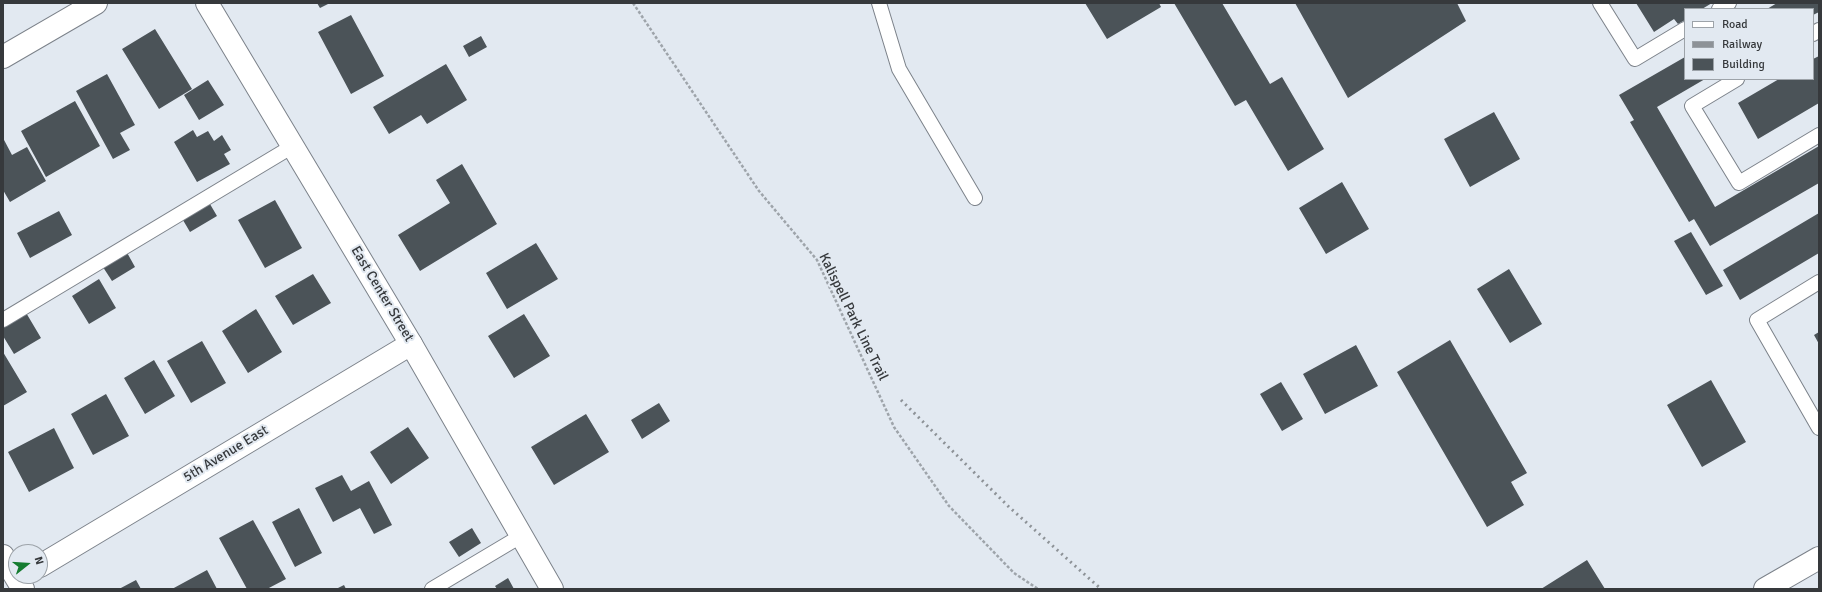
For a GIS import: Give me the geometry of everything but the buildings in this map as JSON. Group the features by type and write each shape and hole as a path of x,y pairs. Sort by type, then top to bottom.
{"street":[{"path":"3,57 96,3"},
{"name":"East Center Street","path":"207,3 411,344 552,589"},
{"name":"5th Avenue East","path":"48,561 411,344"},
{"path":"3,556 8,566"},
{"path":"1774,587 1819,558"}],"lane":[{"path":"878,3 899,69 975,198"},
{"path":"1600,3 1635,59 1684,30"},
{"path":"1735,80 1692,106 1739,183 1819,135"},
{"path":"3,320 293,146"},
{"path":"1819,282 1757,320 1819,428"},
{"path":"432,589 521,536"}],"path":[{"name":"Kalispell Park Line Trail","path":"633,3 758,191 817,260 860,350 894,427 949,506 1014,573 1038,589"}],"railway":[{"path":"901,400 1009,507 1101,589"}]}
